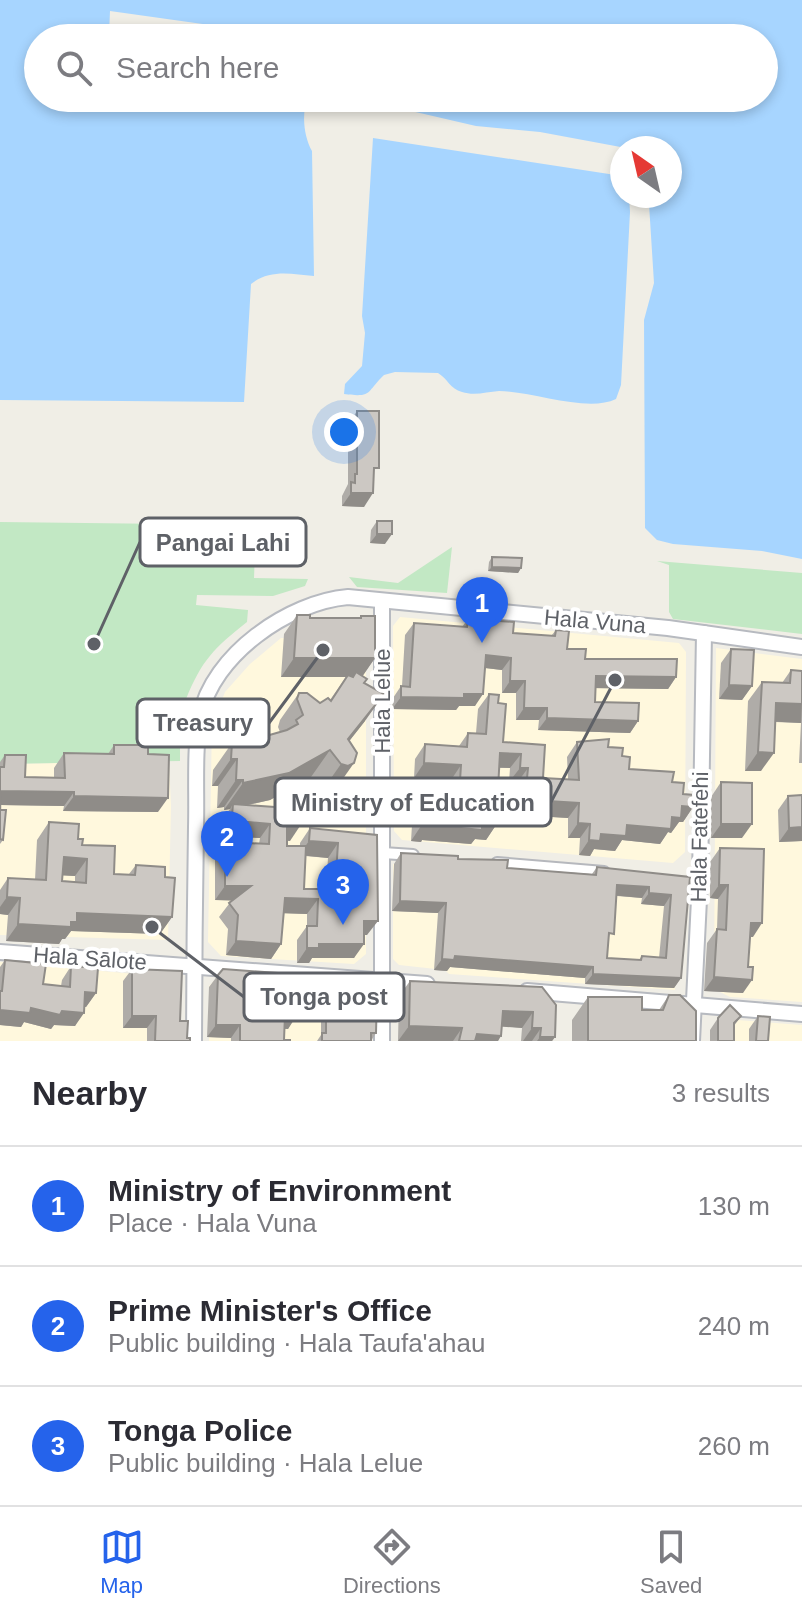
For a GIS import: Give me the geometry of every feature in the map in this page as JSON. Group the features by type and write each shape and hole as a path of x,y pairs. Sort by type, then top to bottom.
{"main road":[{"name":"Hala Vuna","path":"194,1041 200,716 223,669 246,645 293,612 330,599 348,597 704,633 802,647"},
{"name":"Hala Lelue","path":"382,601 382,1041"},
{"name":"Hala Fatefehi","path":"692,1041 692,878 704,633"},
{"name":"Hala Sālote","path":"0,952 446,985"},
{"path":"508,990 802,1014"}],"street":[{"path":"383,853 426,856"},
{"path":"483,861 622,874"},
{"path":"554,993 554,1009"}],"shaded area":[{"path":"400,617 679,643 686,652 685,852 673,863 402,840 394,831 393,626"},
{"path":"281,638 366,638 366,954 354,964 221,956 208,942 212,725 225,692 250,664"},
{"path":"716,648 802,659 802,1002 730,997 714,989"},
{"path":"169,761 168,940 0,935 0,764"},
{"path":"393,864 504,870 682,889 675,990 449,974 445,970 399,965 393,959"},
{"path":"0,962 169,977 176,1041 0,1041"},
{"path":"215,980 363,990 370,1041 209,1041 209,986"},
{"path":"724,1019 802,1025 802,1041 712,1041"}],"green space":[{"path":"0,522 256,525 254,578 308,579 305,586 273,596 197,595 196,605 248,610 247,622 210,656 186,699 180,700 180,761 0,764"},
{"path":"452,547 447,593 357,587 349,577 398,583"},
{"path":"657,561 802,573 802,634 673,619 669,612 669,565"}],"water":[{"path":"0,0 802,0 802,559 762,551 673,544 657,540 645,528 644,320 654,283 649,208 682,208 682,136 610,136 610,145 540,132 476,126 416,112 778,112 778,24 24,24 24,112 305,112 305,132 312,151 314,276 273,274 251,284 244,402 0,400"},
{"path":"373,138 610,174 610,208 630,208 621,385 616,399 590,404 512,392 467,393 455,389 438,373 395,372 384,375 365,394 344,394 345,384 362,366 365,333 362,316"}],"pier":[{"path":"110,11 203,24 109,24"}],"building":[{"path":"357,411 379,411 379,468 374,468 373,493 351,493 351,482 355,483 357,474"},
{"path":"377,521 392,521 392,534 377,534"},
{"path":"492,557 522,558 521,568 492,567"},
{"path":"297,615 310,615 310,618 375,616 375,658 294,658"},
{"path":"468,619 514,622 513,633 555,636 556,630 569,631 567,649 586,649 585,659 677,659 676,677 596,676 595,702 639,703 638,721 547,718 547,708 524,708 525,681 510,681 511,658 486,655 483,694 464,694 464,698 401,697 401,686 410,687 414,623 467,627"},
{"path":"731,649 754,650 752,686 729,685"},
{"path":"791,670 802,671 802,704 776,703 774,753 758,752 762,682 790,683"},
{"path":"356,672 367,679 364,683 384,694 348,739 357,753 354,763 348,766 341,764 330,750 289,773 243,783 243,780 236,780 237,759 231,759 232,743 237,744 238,739 287,730 298,724 296,720 303,715 297,699 299,693 307,693 320,703 328,698 331,701 348,675 353,677"},
{"path":"489,694 499,695 498,703 506,704 503,742 545,745 543,778 579,780 577,742 609,739 608,747 623,748 622,756 630,757 629,769 674,772 672,782 684,783 683,794 694,795 693,807 682,806 681,818 672,817 671,829 627,825 626,836 601,834 600,841 589,840 590,824 578,823 579,803 531,800 531,788 526,788 528,768 520,768 521,754 500,753 496,825 482,824 482,830 421,826 424,794 459,796 461,765 424,763 425,744 467,747 468,733 486,734"},
{"path":"114,745 148,745 148,754 169,755 168,798 1,791 0,810 0,767 4,767 5,755 26,755 25,777 65,778 64,753 114,754"},
{"path":"721,782 752,783 752,824 721,824"},
{"path":"802,795 802,827 789,828 788,796"},
{"path":"233,804 302,809 300,826 287,825 287,846 306,846 304,889 335,889 338,843 309,841 310,828 377,835 378,921 364,921 364,944 319,944 319,948 307,948 307,926 317,926 318,899 285,898 281,944 236,941 238,915 229,903 251,886 225,886 225,839 230,839","holes":["248,822 270,824 269,844 248,843"]},
{"path":"0,810 6,810 3,840 0,839"},
{"path":"49,822 79,824 78,839 83,839 82,845 115,846 114,874 135,875 136,865 165,867 165,877 175,878 172,917 77,913 77,922 71,922 71,927 18,924 20,898 7,897 8,878 46,880","holes":["64,857 87,859 86,883 62,881"]},
{"path":"720,848 764,849 762,923 751,923 748,967 753,967 752,980 714,977 717,929 726,930 728,885 719,885"},
{"path":"401,853 508,860 507,868 596,875 597,867 690,877 681,978 593,974 593,967 455,956 454,960 442,959 446,903 400,901","holes":["617,885 649,887 649,893 671,895 666,958 607,958 609,933 614,934"]},
{"path":"5,960 46,964 43,984 70,987 71,966 98,968 96,993 85,992 84,1013 62,1011 60,1015 31,1008 30,1013 0,1010"},
{"path":"132,969 182,971 180,1021 188,1021 187,1038 190,1041 155,1041 156,1016 132,1016"},
{"path":"223,969 305,975 303,1006 298,1005 297,1016 285,1015 284,1040 290,1041 240,1041 240,1025 216,1025 218,975"},
{"path":"410,981 542,987 556,1005 555,1037 540,1037 541,1028 532,1028 533,1012 503,1011 501,1036 477,1034 475,1041 459,1041 462,1028 409,1026"},
{"path":"332,983 368,984 377,994 376,1033 371,1033 371,1041 322,1041 322,1033 326,1033 326,1014 331,1014"},
{"path":"669,995 680,995 696,1011 696,1041 588,1041 588,997 642,997 642,1010 663,1010"},
{"path":"730,1005 741,1016 734,1023 734,1041 718,1041 718,1018"},
{"path":"758,1016 770,1017 768,1041 756,1041"}],"place":[{"name":"Ministry of Environment","path":"482,643"},
{"name":"Pangai Lahi","path":"94,644"},
{"name":"Treasury","path":"323,650"},
{"name":"Ministry of Education","path":"615,680"},
{"name":"Prime Minister's Office","path":"227,877"},
{"name":"Tonga Police","path":"343,925"},
{"name":"Tonga post","path":"152,927"}]}
